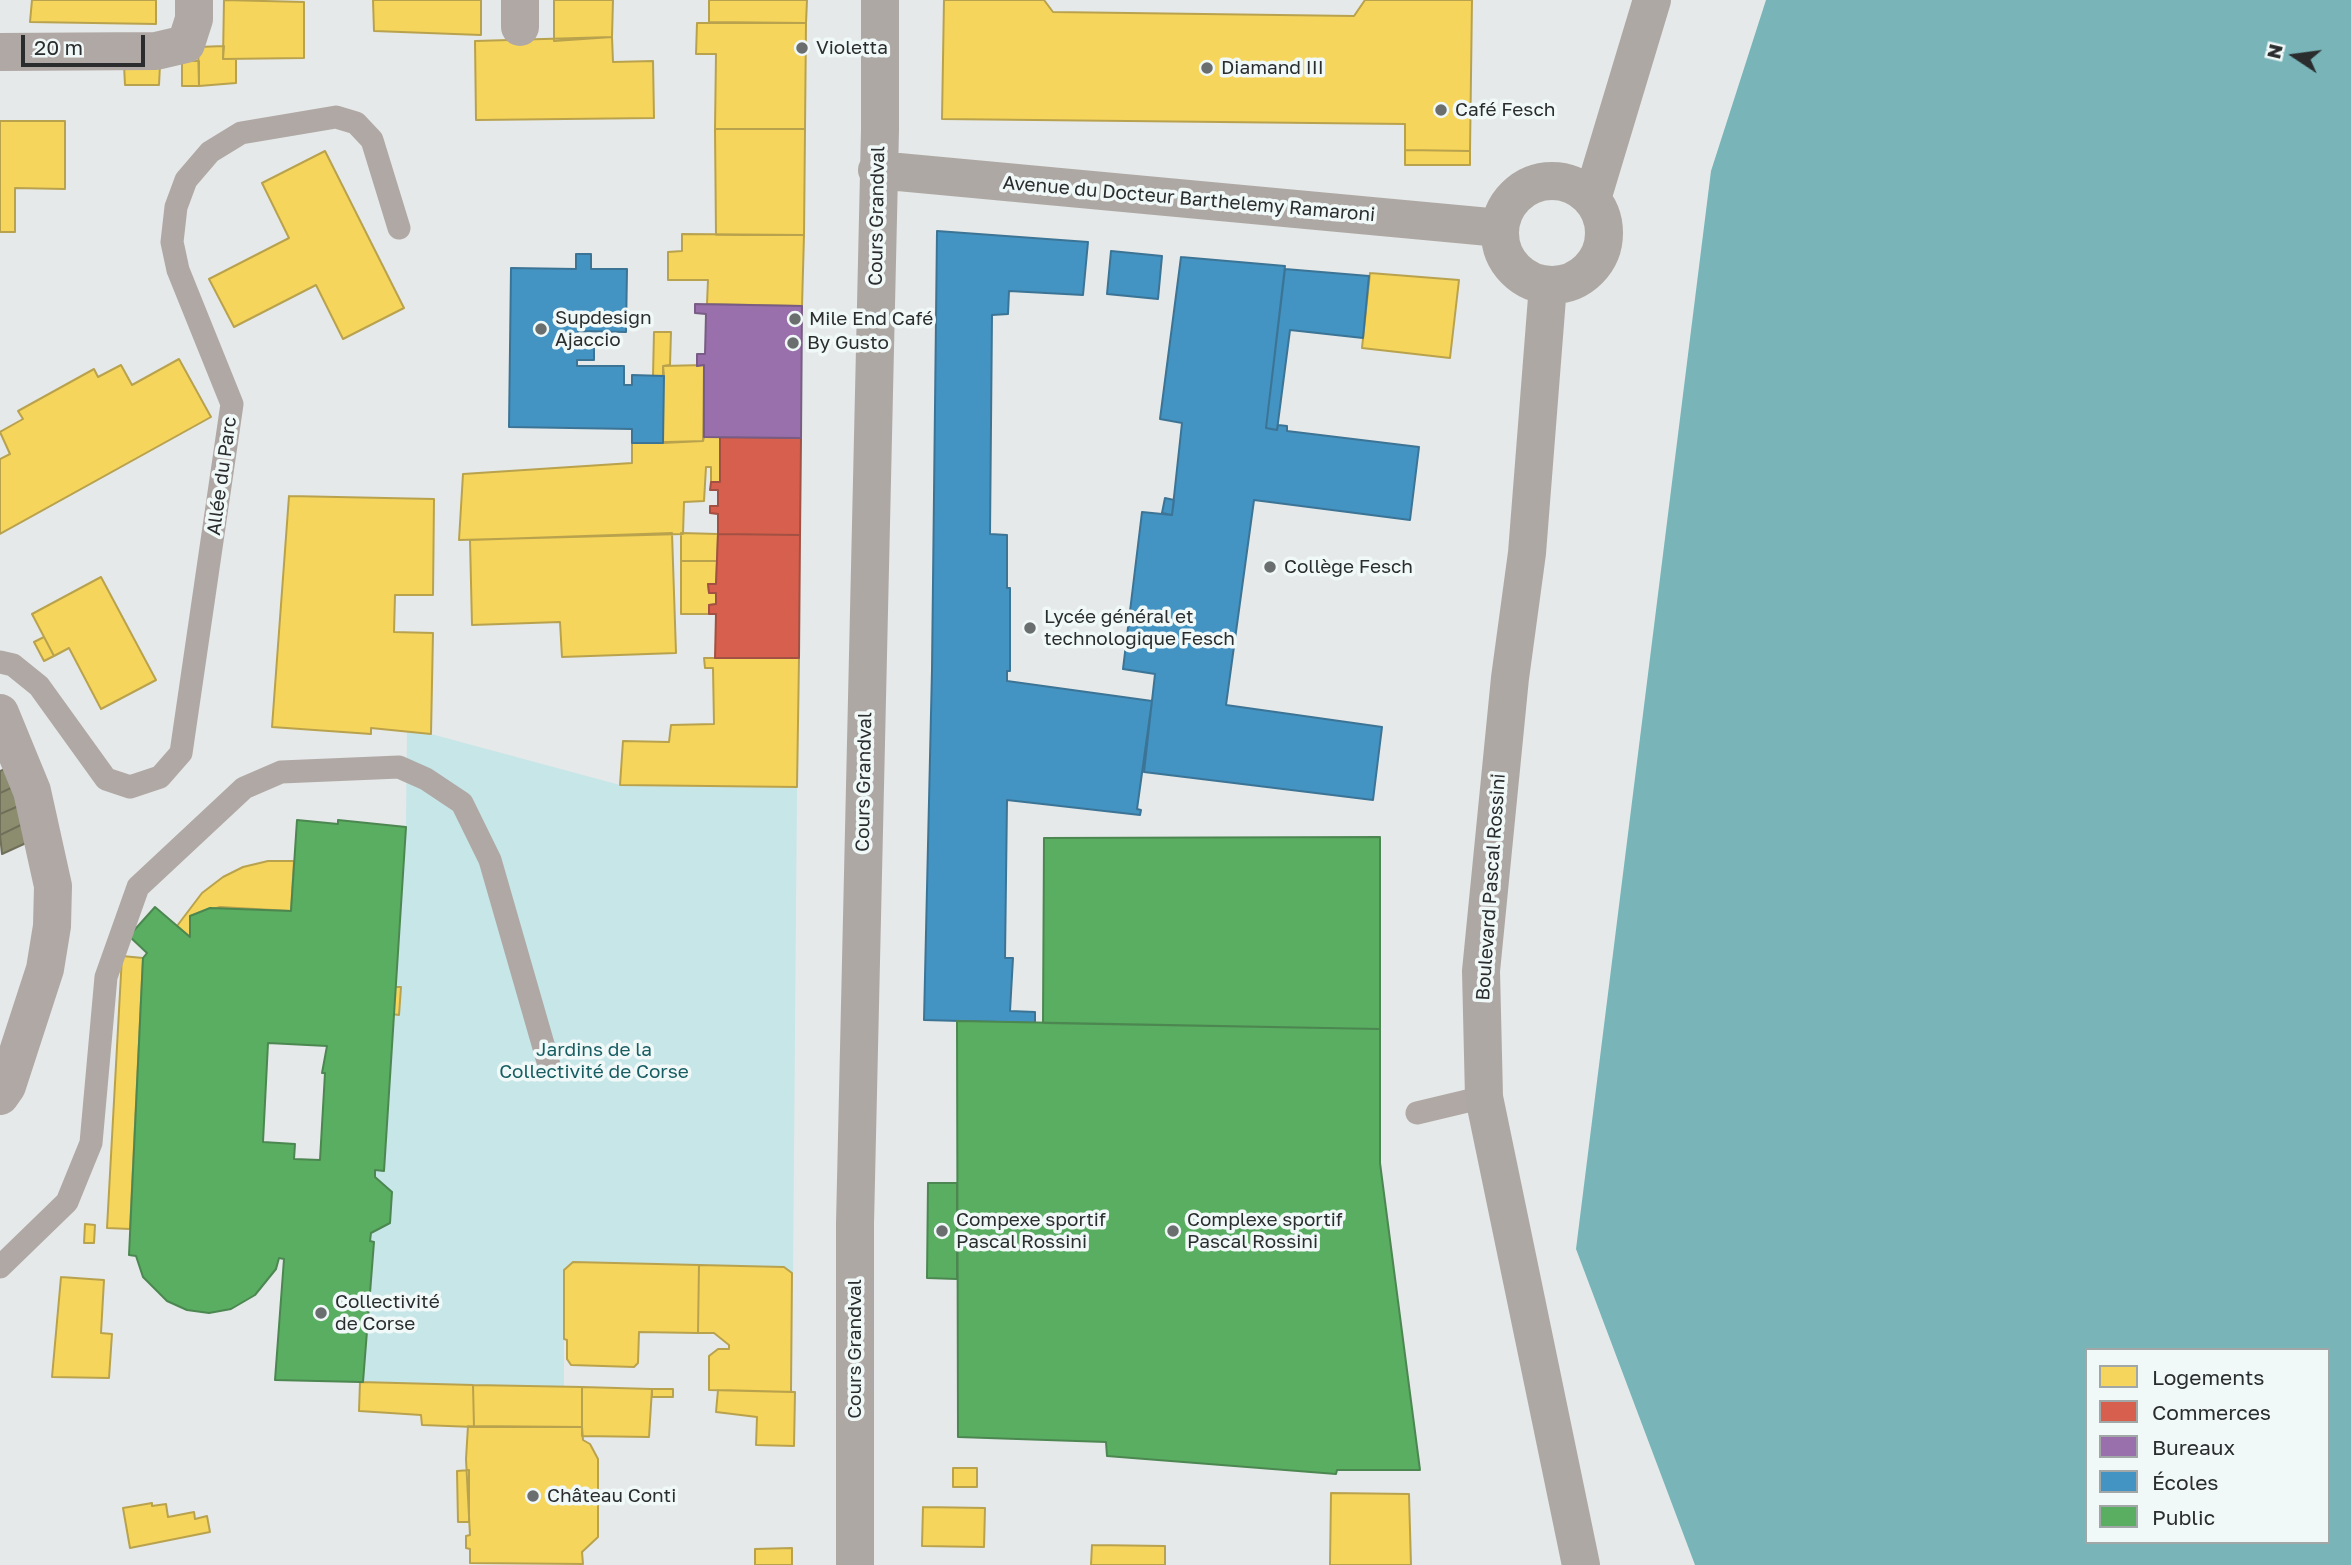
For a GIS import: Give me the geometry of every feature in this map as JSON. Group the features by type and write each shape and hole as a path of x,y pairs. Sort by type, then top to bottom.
{"main road":[{"name":"Cours Grandval","path":"855,1565 856,1209 880,0"},
{"path":"1592,199 1652,0"},
{"name":"Avenue du Docteur Barthelemy Ramaroni","path":"877,170 1500,228"},
{"path":"1563,181 1580,188 1592,199 1602,215 1605,232 1602,249 1594,265 1582,277 1565,284 1548,285 1518,273 1507,260 1500,228 1505,211 1515,197 1537,184 1563,181"},
{"name":"Boulevard Pascal Rossini","path":"1548,285 1527,553 1510,678 1480,971 1484,1097 1581,1565"}],"street":[{"path":"0,52 156,51 186,44 194,19 194,0"},
{"path":"0,713 32,791 52,886 52,926 45,969 6,1086 0,1096"}],"lane":[{"name":"Allée du Parc","path":"0,662 13,665 39,686 106,779 130,787 160,777 181,753 232,404 178,270 172,242 176,207 186,180 210,152 241,132 336,117 356,123 372,140 399,228"},
{"path":"0,1267 66,1202 91,1143 107,977 114,949 138,887 244,788 281,772 399,767 426,779 462,803 490,860 549,1065"},
{"path":"1417,1113 1484,1097"}],"green space":[{"name":"Jardins de la Collectivité de Corse","path":"407,732 431,734 620,785 797,787 793,1275 784,1267 573,1262 564,1270 564,1387 363,1382 374,1242 370,1241 371,1233 390,1223 392,1192 375,1177 375,1170 384,1170 393,1041 390,1039 392,1014 399,1014 400,987 394,987 406,827"}],"water":[{"path":"1766,0 2351,0 2351,1565 1695,1565 1576,1249 1711,171"}],"building: Logements":[{"path":"32,0 156,0 156,24 30,22"},
{"path":"224,0 304,2 304,58 223,59"},
{"path":"373,0 481,0 481,35 374,31"},
{"path":"554,0 613,0 612,37 554,41"},
{"path":"709,0 807,0 806,23 709,22"},
{"name":"Diamand III","path":"944,0 1044,0 1053,12 1354,16 1365,0 1472,0 1470,151 1405,150 1405,124 942,119"},
{"path":"697,23 806,23 805,129 715,129 716,54 696,54"},
{"path":"612,37 613,62 653,61 654,118 476,120 475,41"},
{"path":"224,46 223,59 236,59 236,83 199,86 198,47"},
{"path":"182,61 199,61 199,86 182,86"},
{"path":"124,65 160,65 159,85 125,85"},
{"path":"0,121 65,121 65,189 15,188 15,232 0,232"},
{"path":"715,129 805,129 804,235 716,235"},
{"path":"1405,150 1470,151 1470,165 1405,165"},
{"path":"325,151 404,308 343,339 316,285 234,327 209,279 289,238 262,183"},
{"path":"682,234 804,235 802,306 707,304 708,280 668,280 668,252 682,251"},
{"path":"1370,273 1459,280 1450,358 1362,348"},
{"path":"654,332 671,332 670,365 663,366 664,376 653,376"},
{"path":"179,359 211,417 0,534 0,459 10,454 0,432 23,419 18,411 94,369 98,377 121,365 132,385"},
{"path":"704,365 703,441 663,443 663,366"},
{"path":"704,437 720,437 720,482 711,482 711,467 706,467 704,501 684,502 683,534 459,540 463,474 632,463 632,443 703,441"},
{"path":"289,496 434,499 433,595 395,595 394,632 433,633 431,734 371,728 371,734 272,727"},
{"path":"672,533 676,653 562,657 560,622 472,625 470,540"},
{"path":"681,533 718,534 717,561 681,561"},
{"path":"681,561 717,561 716,584 708,584 709,593 716,593 716,604 709,605 709,614 681,614"},
{"path":"101,577 156,680 101,709 69,648 54,656 32,614"},
{"path":"44,637 54,656 44,661 34,642"},
{"path":"704,658 799,658 797,787 620,785 623,741 669,742 671,725 714,724 713,668 705,668"},
{"path":"268,861 294,861 291,911 220,907 190,916 190,937 177,926 202,893 223,877 243,867"},
{"path":"122,956 143,958 130,1229 107,1228"},
{"path":"394,987 401,987 399,1015 392,1014"},
{"path":"85,1224 95,1225 94,1243 84,1243"},
{"path":"573,1262 699,1265 698,1333 639,1332 638,1363 634,1367 571,1365 567,1359 567,1340 564,1339 564,1270"},
{"path":"699,1265 784,1267 792,1273 791,1392 709,1390 709,1356 718,1349 729,1349 729,1345 714,1333 698,1333"},
{"path":"61,1277 104,1280 101,1333 112,1334 109,1378 52,1377"},
{"path":"360,1382 473,1385 474,1427 422,1425 421,1415 359,1411"},
{"path":"473,1385 582,1387 582,1427 474,1427"},
{"path":"582,1387 652,1389 649,1437 582,1436"},
{"path":"652,1389 673,1389 673,1397 652,1397"},
{"path":"718,1390 795,1392 794,1446 756,1445 757,1417 716,1412"},
{"name":"Château Conti","path":"468,1426 582,1427 583,1440 590,1444 598,1459 598,1537 582,1552 583,1564 470,1563 470,1549 466,1548 466,1536 470,1535 466,1459"},
{"path":"953,1468 977,1468 977,1487 953,1487"},
{"path":"469,1470 469,1522 458,1522 457,1471"},
{"path":"1331,1493 1409,1494 1411,1565 1330,1565"},
{"path":"152,1503 152,1506 166,1504 168,1517 194,1512 195,1519 207,1516 210,1532 130,1548 123,1508"},
{"path":"923,1507 985,1508 984,1547 922,1546"},
{"path":"1092,1545 1165,1546 1165,1565 1091,1565"},
{"path":"792,1548 792,1565 755,1565 755,1549"}],"building: Commerces":[{"path":"720,437 801,438 800,535 718,534 718,514 710,513 710,506 718,506 718,490 710,490 711,482 720,482"},
{"path":"718,534 800,535 799,658 715,658 716,614 709,614 709,605 716,604 716,593 709,593 708,584 716,584"}],"building: Bureaux":[{"path":"695,304 802,306 801,438 704,437 704,365 697,366 697,354 705,354 706,314 695,313"}],"building: Écoles":[{"path":"937,231 1088,242 1083,295 1009,291 1008,314 992,315 990,534 1007,535 1010,671 1007,671 1007,681 1152,701 1137,809 1141,810 1140,815 1007,800 1005,958 1013,958 1010,1011 1035,1012 1035,1023 924,1020 932,670"},
{"path":"1111,251 1162,256 1158,299 1107,294"},
{"path":"576,254 591,254 591,269 627,269 626,332 578,331 577,337 594,337 594,360 577,360 577,366 624,366 624,385 632,385 632,375 664,376 663,443 632,443 632,429 509,427 511,268 576,269"},
{"name":"Collège Fesch","path":"1181,257 1285,266 1266,428 1277,430 1278,425 1287,426 1287,431 1419,447 1410,520 1254,500 1226,705 1382,727 1373,800 1144,772 1155,674 1123,669 1142,512 1172,515 1182,423 1160,419"},
{"path":"1285,269 1369,276 1363,338 1290,330 1277,430 1266,428"},
{"path":"1165,498 1174,500 1172,515 1162,513"}],"building: Public":[{"path":"297,820 338,824 338,820 406,827 384,1171 375,1170 375,1177 392,1192 390,1223 371,1233 370,1241 374,1242 363,1382 275,1380 284,1259 279,1258 276,1269 255,1295 231,1309 209,1313 187,1310 167,1301 143,1277 136,1256 129,1255 143,958 147,953 129,936 155,907 190,937 190,916 210,908 291,911","holes":["268,1043 327,1046 322,1073 325,1073 320,1160 294,1159 295,1144 263,1142"]},
{"path":"1380,837 1380,1029 1043,1023 1044,838"},
{"name":"Complexe sportif Pascal Rossini","path":"957,1021 1380,1029 1380,1163 1420,1470 1337,1470 1336,1474 1107,1456 1106,1442 958,1437"},
{"name":"Compexe sportif Pascal Rossini","path":"928,1183 957,1183 957,1279 927,1278"}],"building: Industrie":[{"path":"5,769 13,787 0,793 0,771"},
{"path":"13,787 21,805 0,814 0,793"},
{"path":"21,805 29,821 0,835 0,814"},
{"path":"29,821 37,838 2,854 0,835"}],"place":[{"name":"Violetta","path":"802,48"},
{"name":"Diamand III","path":"1207,68"},
{"name":"Café Fesch","path":"1441,110"},
{"name":"Mile End Café","path":"795,319"},
{"name":"Supdesign Ajaccio","path":"541,329"},
{"name":"By Gusto","path":"793,343"},
{"name":"Collège Fesch","path":"1270,567"},
{"name":"Lycée général et technologique Fesch","path":"1030,628"},
{"name":"Compexe sportif Pascal Rossini","path":"942,1231"},
{"name":"Complexe sportif Pascal Rossini","path":"1173,1231"},
{"name":"Collectivité de Corse","path":"321,1313"},
{"name":"Château Conti","path":"533,1496"}]}
